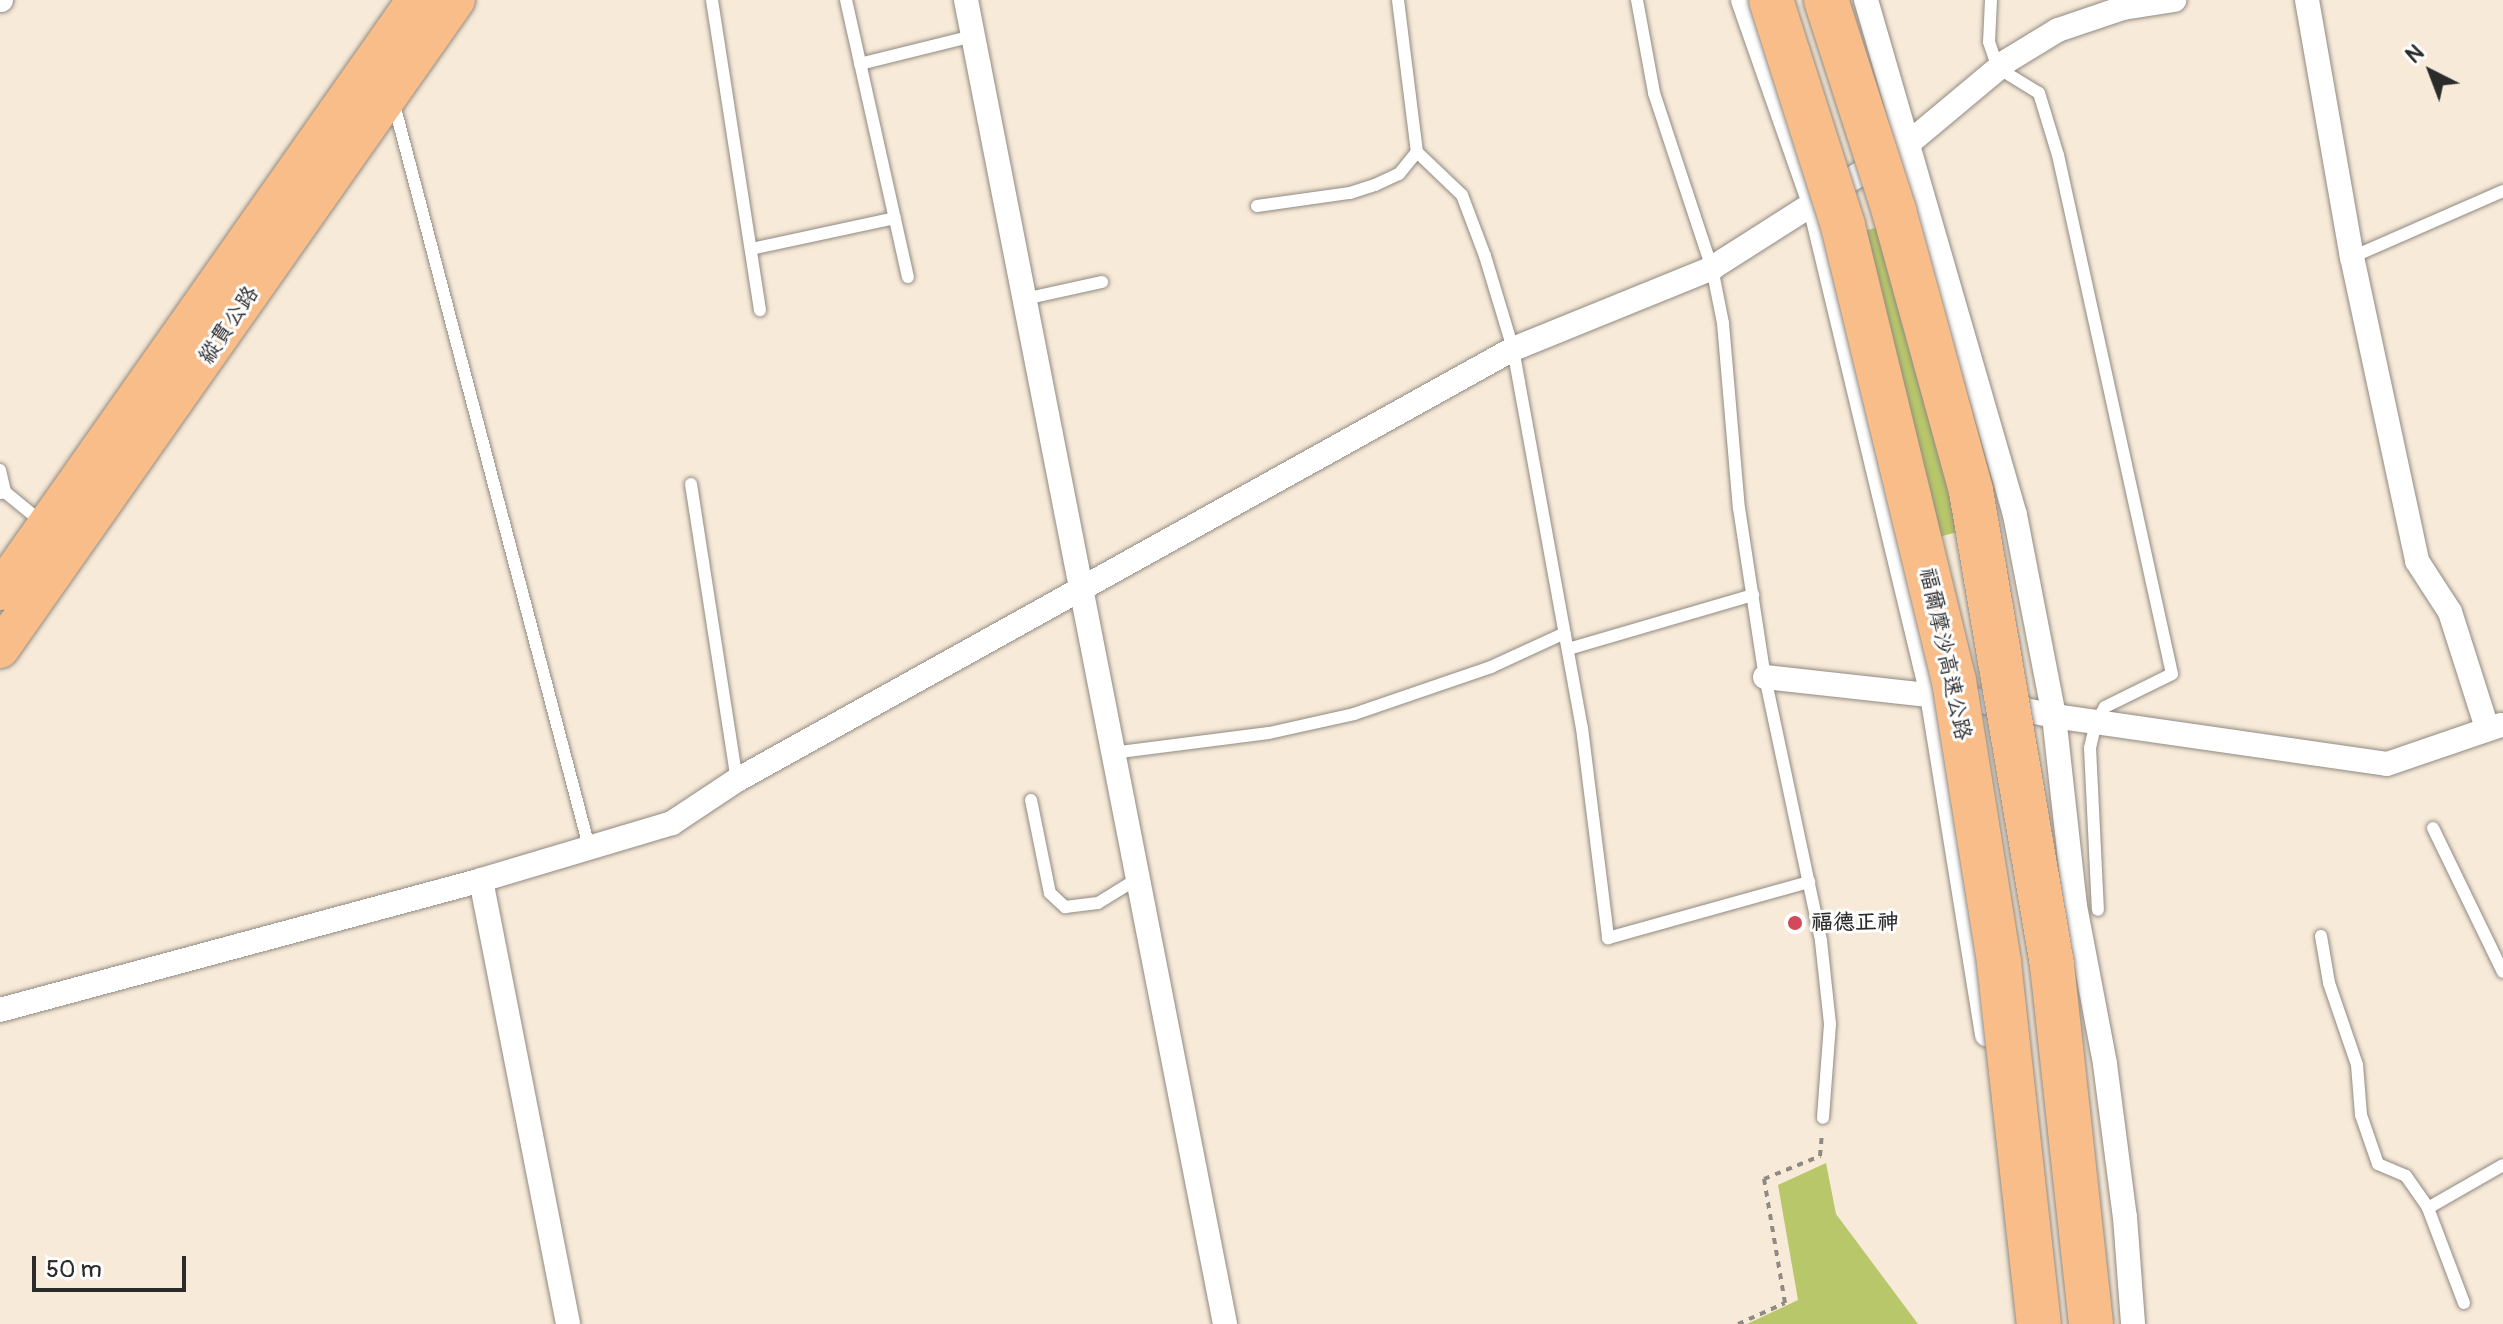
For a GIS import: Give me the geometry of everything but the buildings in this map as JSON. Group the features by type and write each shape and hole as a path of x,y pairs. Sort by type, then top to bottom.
{"highway":[{"name":"福爾摩沙高速公路","path":"1771,0 1843,226 1954,681 1999,963 2039,1324"},
{"path":"1826,0 1894,211 1971,491 2052,965 2091,1324"}],"main road":[{"name":"縱貫公路","path":"0,649 60,535 416,0"},
{"name":"縱貫公路","path":"0,591 60,535 156,431 390,89 456,0"}],"street":[{"path":"966,0 1225,1324"},
{"path":"1743,0 1814,203 1932,695 2009,1154 2025,1324"},
{"path":"1866,0 1910,142 2015,515 2054,716 2075,906 2105,1064 2125,1217 2133,1324"},
{"path":"0,1010 481,880 672,823 737,780 1513,349 1712,268 1910,142 1998,68 2058,30 2123,8 2174,0"},
{"path":"1765,677 1932,695 2054,716 2387,764 2495,726 2450,612 2417,561 2352,257 2307,0"},
{"path":"481,880 568,1324"}],"lane":[{"path":"712,0 760,310"},
{"path":"846,0 908,277"},
{"path":"1398,0 1417,152 1462,195 1485,256 1513,349 1568,649 1608,938 1809,882"},
{"path":"1637,0 1654,93 1712,268 1723,323 1739,508 1765,677 1821,941 1830,1024 1823,1118"},
{"path":"1991,0 1989,42 1998,68 2039,93 2058,155 2172,674 2105,707 2096,722 2090,748 2098,910"},
{"path":"860,64 973,36"},
{"path":"390,89 589,847"},
{"path":"1257,206 1362,189 1399,174 1417,152"},
{"path":"2352,257 2503,191"},
{"path":"751,249 895,218"},
{"path":"1024,299 1102,282"},
{"path":"0,470 2,493 60,535"},
{"path":"691,484 737,780"},
{"path":"1568,649 1753,595"},
{"path":"1112,753 1269,733 1354,714 1491,667 1565,633"},
{"path":"1031,800 1050,893 1065,907 1098,903 1137,879"},
{"path":"2433,828 2503,972"},
{"path":"2321,936 2329,983 2357,1065 2361,1115 2378,1164 2406,1176 2428,1208 2464,1303"},
{"path":"2428,1208 2503,1165"}],"path":[{"path":"1738,1324 1785,1303 1764,1179 1820,1156 1823,1118"}],"green space":[{"path":"1916,217 1998,521 1914,544 1833,239"},
{"path":"1826,1163 1836,1214 1918,1324 1747,1324 1798,1300 1778,1185"}],"place":[{"name":"福德正神","path":"1795,923"}]}
